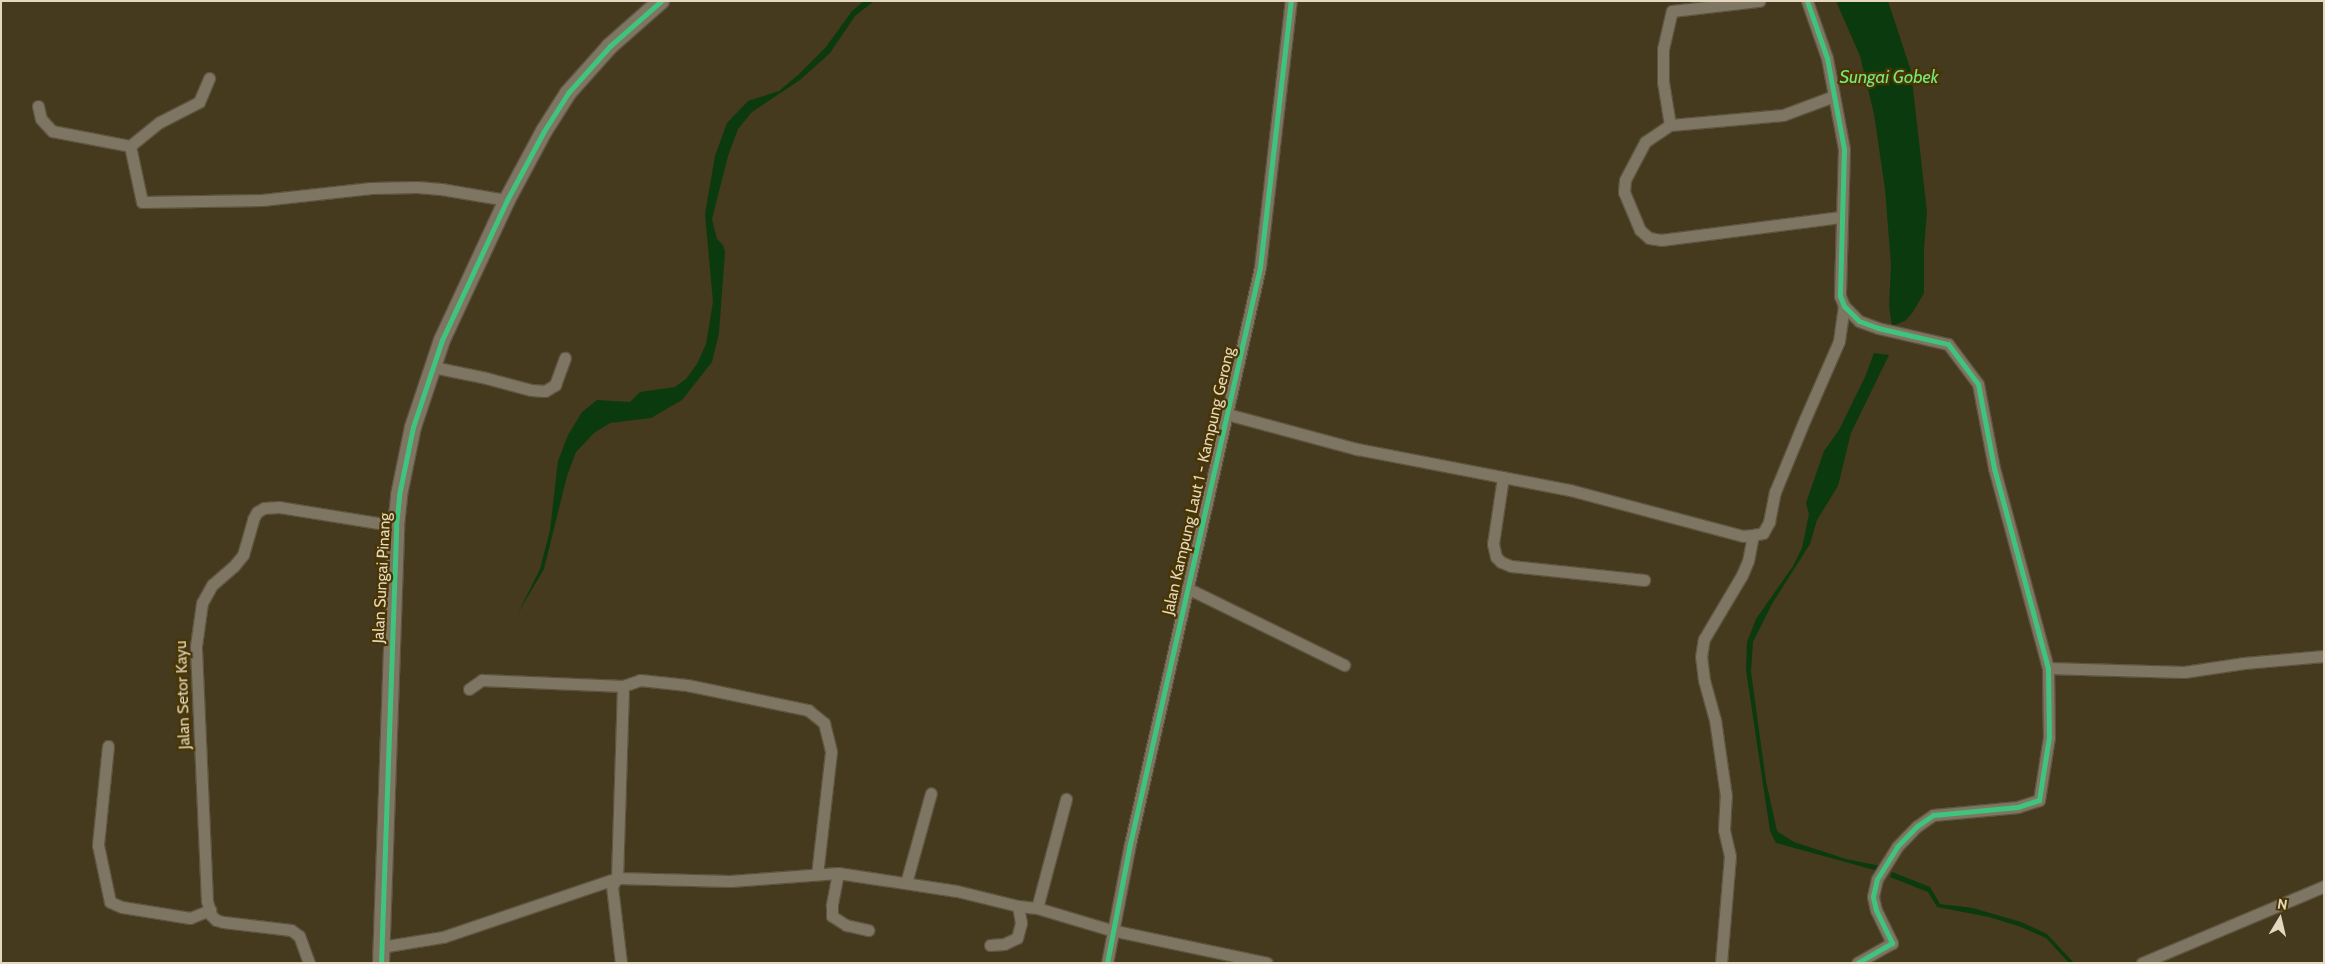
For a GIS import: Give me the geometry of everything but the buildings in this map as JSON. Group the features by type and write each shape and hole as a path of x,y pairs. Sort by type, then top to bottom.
{"street":[{"name":"Jalan Sungai Pinang","path":"381,955 396,526 399,495 413,427 442,340 508,200 544,131 568,93 610,46 661,1"},
{"name":"Jalan Kampung Laut 1 - Kampung Gerong","path":"1107,963 1112,930 1188,588 1206,497 1260,267 1291,1"},
{"path":"1670,125 1663,74 1664,49 1672,11 1759,1"},
{"path":"1807,1 1827,58 1844,149 1840,296 1844,306 1859,321 1878,328 1948,344 1978,384 1994,468 2048,668 2049,737 2039,800 2018,807 1933,815 1917,826 1892,855 1877,879 1873,897 1876,910 1892,943 1857,963"},
{"path":"38,106 41,119 52,131 130,146 160,122 199,102 209,78"},
{"path":"1834,96 1783,115 1670,125 1646,142 1625,180 1624,192 1640,230 1649,238 1661,240 1841,217"},
{"path":"130,146 142,202 262,200 370,188 417,187 441,188 508,200"},
{"path":"1227,414 1350,448 1570,490 1742,536 1753,535 1763,533 1769,522 1775,492 1804,419 1840,341 1844,306"},
{"path":"433,368 486,378 531,390 545,391 555,385 565,358"},
{"path":"1503,477 1493,544 1496,558 1501,562 1511,566 1644,580"},
{"name":"Jalan Setor Kayu","path":"210,910 207,901 196,646 202,603 207,591 234,566 242,555 252,519 256,512 264,508 279,507 396,526"},
{"path":"1721,963 1730,856 1724,830 1726,796 1717,728 1704,680 1701,657 1704,639 1742,575 1748,561 1753,535"},
{"path":"1188,588 1344,664"},
{"path":"2048,668 2184,672 2244,663 2324,656"},
{"path":"470,689 482,680 623,686 640,680 687,686 808,710 824,724 831,752 817,874"},
{"path":"621,963 612,886 617,878 623,686"},
{"path":"108,746 98,845 110,902 122,907 190,918 210,910 216,920 223,922 291,930 299,936 308,963"},
{"path":"906,883 931,793"},
{"path":"1037,908 1066,799"},
{"path":"381,955 443,937 617,878 730,881 838,873 957,891 1018,906 1037,908 1112,930 1247,961 1267,963"},
{"path":"838,873 832,905 832,916 846,925 868,930"},
{"path":"2142,963 2324,886"},
{"path":"990,945 1004,944 1017,938 1021,923 1018,906"}],"water":[{"path":"864,1 874,1 855,16 830,53 800,80 752,112 738,129 728,156 712,219 717,239 723,245 725,252 719,333 712,362 682,400 651,418 610,423 594,433 576,452 567,476 544,569 518,613 540,569 550,530 558,461 568,435 582,412 597,400 630,402 640,392 675,387 686,379 697,364 706,344 713,302 705,214 715,156 727,123 748,101 779,91 798,75 826,47 852,11"},
{"name":"Sungai Gobek","path":"1836,1 1888,1 1911,71 1927,212 1924,249 1924,293 1913,312 1905,321 1892,326 1889,306 1891,265 1885,189 1874,114 1860,56"},
{"path":"1874,353 1889,355 1851,433 1838,486 1817,520 1810,544 1772,604 1753,642 1751,672 1766,781 1777,831 1794,842 1846,859 1881,866 1878,871 1776,843 1770,831 1746,670 1747,642 1756,619 1793,566 1802,548 1809,514 1806,503 1824,451 1839,430 1865,377"},
{"path":"1892,872 1930,887 1940,904 1973,908 2021,922 2047,934 2074,963 2069,963 2046,938 2021,927 1989,917 1937,907 1928,892 1890,877"}],"cycle path":[{"path":"381,963 396,526 399,495 413,427 442,340 507,200 544,131 568,93 610,46 661,1"},
{"path":"1107,963 1130,844 1260,267 1291,1"},
{"path":"1807,1 1827,58 1844,149 1840,296 1844,306 1859,321 1878,328 1948,344 1978,384 1994,468 2048,668 2049,737 2039,800 2018,807 1933,815 1917,826 1897,847 1877,879 1873,897 1876,910 1892,943 1857,963"}]}
